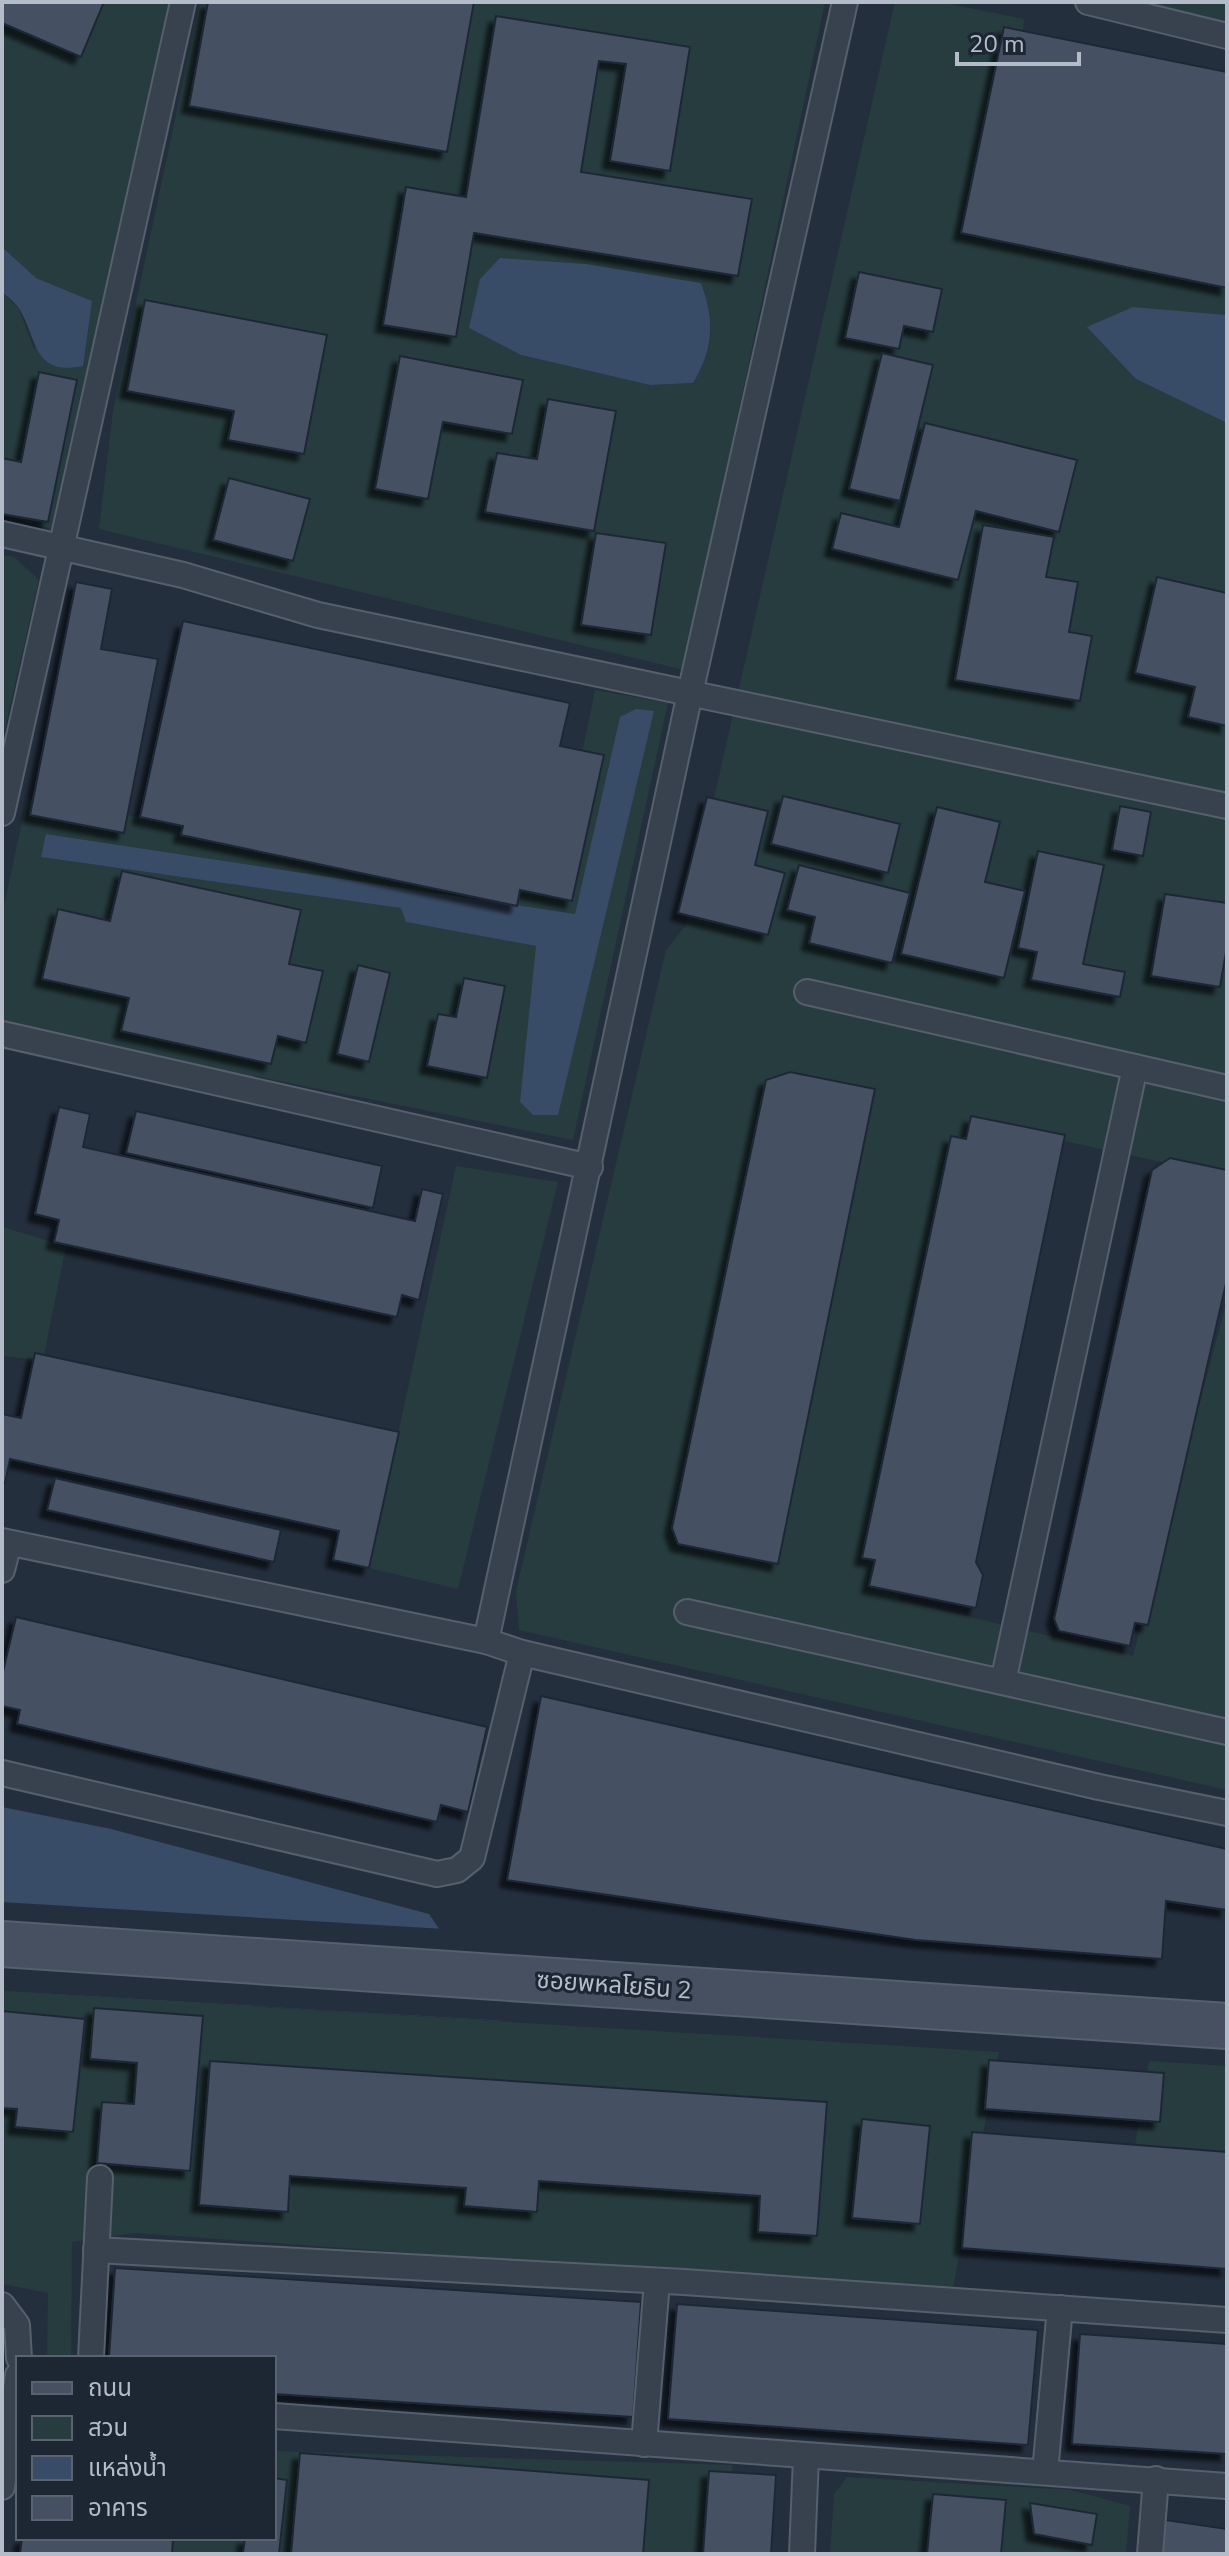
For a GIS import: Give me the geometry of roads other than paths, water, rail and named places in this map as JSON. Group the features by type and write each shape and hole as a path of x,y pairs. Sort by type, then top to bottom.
{"street":[{"name":"ซอยพหลโยธิน 2","path":"2,1944 1227,2026"}],"lane":[{"path":"2,813 183,2"},
{"path":"486,1641 690,693 845,2"},
{"path":"1088,2 1227,36"},
{"path":"2,534 183,575 318,615 1227,806"},
{"path":"807,992 1227,1088"},
{"path":"2,1034 590,1167"},
{"path":"1003,1682 1135,1067"},
{"path":"2,1570 6,1542 486,1641 522,1653 1084,1784 1227,1813"},
{"path":"687,1612 1227,1732"},
{"path":"2,1773 437,1874 457,1870 472,1858 522,1653"},
{"path":"91,2356 100,2178"},
{"path":"96,2250 657,2281 1227,2320"},
{"path":"644,2444 657,2281"},
{"path":"2,2305 17,2325 19,2356"},
{"path":"1045,2472 1060,2308"},
{"path":"2,2487 16,2396"},
{"path":"276,2416 1227,2486"},
{"path":"802,2554 806,2457"},
{"path":"1150,2554 1156,2479"}],"water":[{"path":"2,247 36,278 92,301 83,366 55,366 40,353 20,310 2,292"},
{"path":"500,258 586,264 701,283 709,310 710,334 705,358 693,383 650,385 521,355 469,328 480,279"},
{"path":"1133,307 1227,315 1227,423 1136,379 1087,327"},
{"path":"636,709 654,711 558,1115 533,1115 520,1102 536,946 406,922 401,908 41,857 46,834 575,914 620,717"},
{"path":"2,1807 111,1829 429,1914 502,2021 2,1991"}]}
